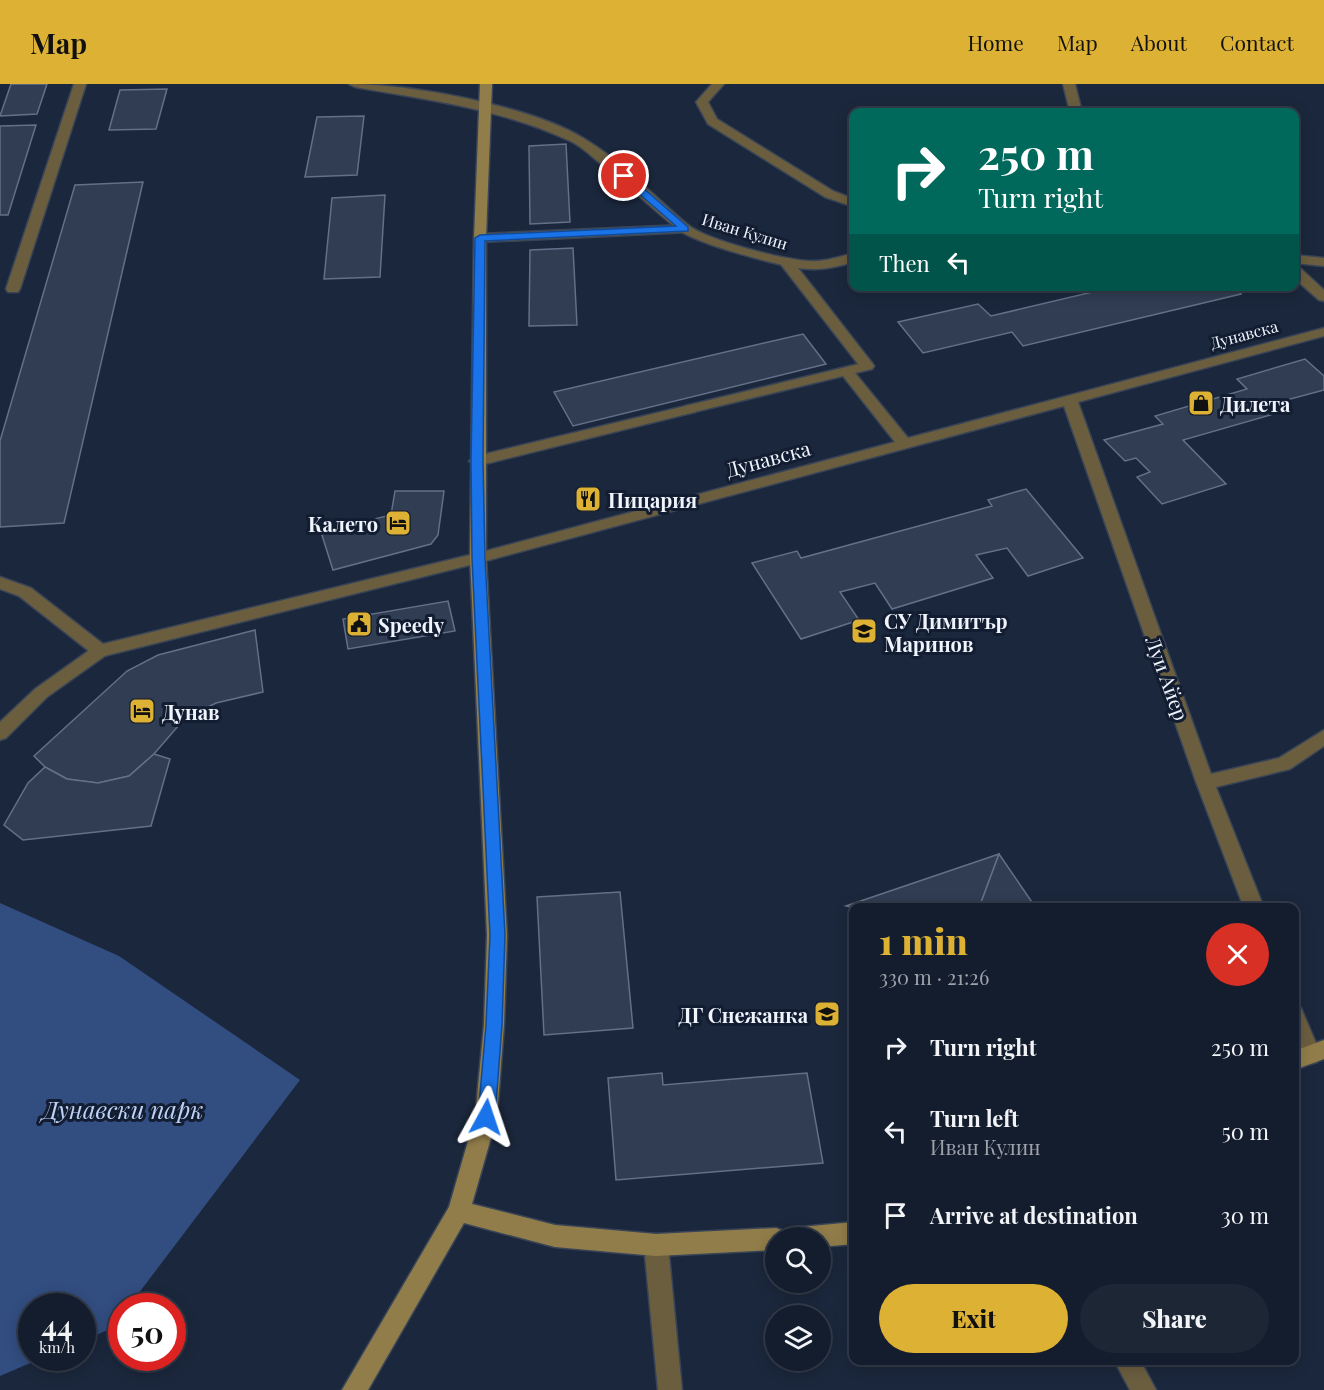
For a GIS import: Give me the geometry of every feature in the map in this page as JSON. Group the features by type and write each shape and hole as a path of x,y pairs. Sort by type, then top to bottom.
{"main road":[{"path":"354,1390 459,1211 486,1117 494,1025 497,935 478,558 480,238 486,84"},
{"path":"459,1211 555,1236 656,1245 765,1240"},
{"path":"831,1235 849,1233"}],"street":[{"path":"13,289 80,84"},
{"name":"Иван Кулин","path":"355,84 484,106 537,122 578,140 639,187 685,229 700,237 786,262 809,265 833,264 849,259"},
{"path":"718,84 702,102 712,121 819,188 849,201"},
{"path":"1069,84 1075,108"},
{"path":"480,238 685,229"},
{"path":"1299,260 1324,262"},
{"path":"477,461 867,366 786,262"},
{"path":"1299,274 1324,297"},
{"name":"Дунавска","path":"100,651 478,558 1324,332"},
{"path":"846,371 904,443"},
{"name":"Луи Айер","path":"1069,399 1205,782 1252,903"},
{"path":"0,583 25,592 100,651 41,693 0,733"},
{"path":"1205,782 1284,764 1324,737"},
{"path":"1299,1027 1310,1055"},
{"path":"656,1245 670,1390"},
{"path":"1129,1365 1144,1390"}],"green space":[{"name":"Дунавски парк","path":"0,903 119,956 300,1080 139,1293 108,1293 108,1330 96,1335 96,1293 18,1293 18,1368 0,1376"}],"building":[{"path":"11,84 47,84 37,114 0,116"},
{"path":"167,89 156,129 109,130 120,90"},
{"path":"364,116 357,175 305,177 317,117"},
{"path":"36,125 8,215 0,215 0,126"},
{"path":"566,144 570,222 530,224 529,146"},
{"path":"143,182 64,523 0,527 0,441 75,185"},
{"path":"385,195 380,277 324,279 332,198"},
{"path":"573,248 577,325 529,326 530,250"},
{"path":"1097,291 1238,291 1241,294 1023,346 1012,332 923,353 898,322 978,304 991,316"},
{"path":"803,334 826,364 573,426 554,392"},
{"path":"1305,359 1324,376 1324,390 1268,405 1277,413 1183,440 1226,484 1162,504 1137,477 1150,472 1136,458 1125,461 1104,440 1163,424 1155,416 1247,389 1237,379"},
{"path":"1026,489 1083,558 1028,576 1007,548 976,555 993,578 892,609 875,583 840,592 859,620 801,639 752,563 797,551 801,558 992,506 988,500"},
{"name":"Калето","path":"395,491 444,491 438,535 431,544 333,570 321,532 391,515"},
{"path":"448,601 455,631 348,649 343,619"},
{"name":"Дунав","path":"255,630 263,692 216,703 185,718 154,754 129,776 98,783 67,779 45,767 34,756 127,671 158,655"},
{"path":"154,754 170,759 151,826 23,840 4,825 28,783 45,767 67,779 98,783 129,776"},
{"path":"999,854 981,903 855,903"},
{"path":"999,854 1033,903 981,903"},
{"path":"620,892 633,1028 544,1035 537,897"},
{"path":"662,1073 663,1085 807,1073 823,1163 616,1180 608,1078"}],"place":[{"name":"Дилета","path":"1201,403"},
{"name":"Пицария","path":"588,499"},
{"name":"Калето","path":"398,523"},
{"name":"Speedy","path":"359,624"},
{"name":"СУ Димитър Маринов","path":"864,631"},
{"name":"Дунав","path":"142,711"},
{"name":"ДГ Снежанка","path":"827,1014"}],"route":[{"path":"486,1117 494,1025 497,935 478,558 480,238 685,229 624,176"}]}
